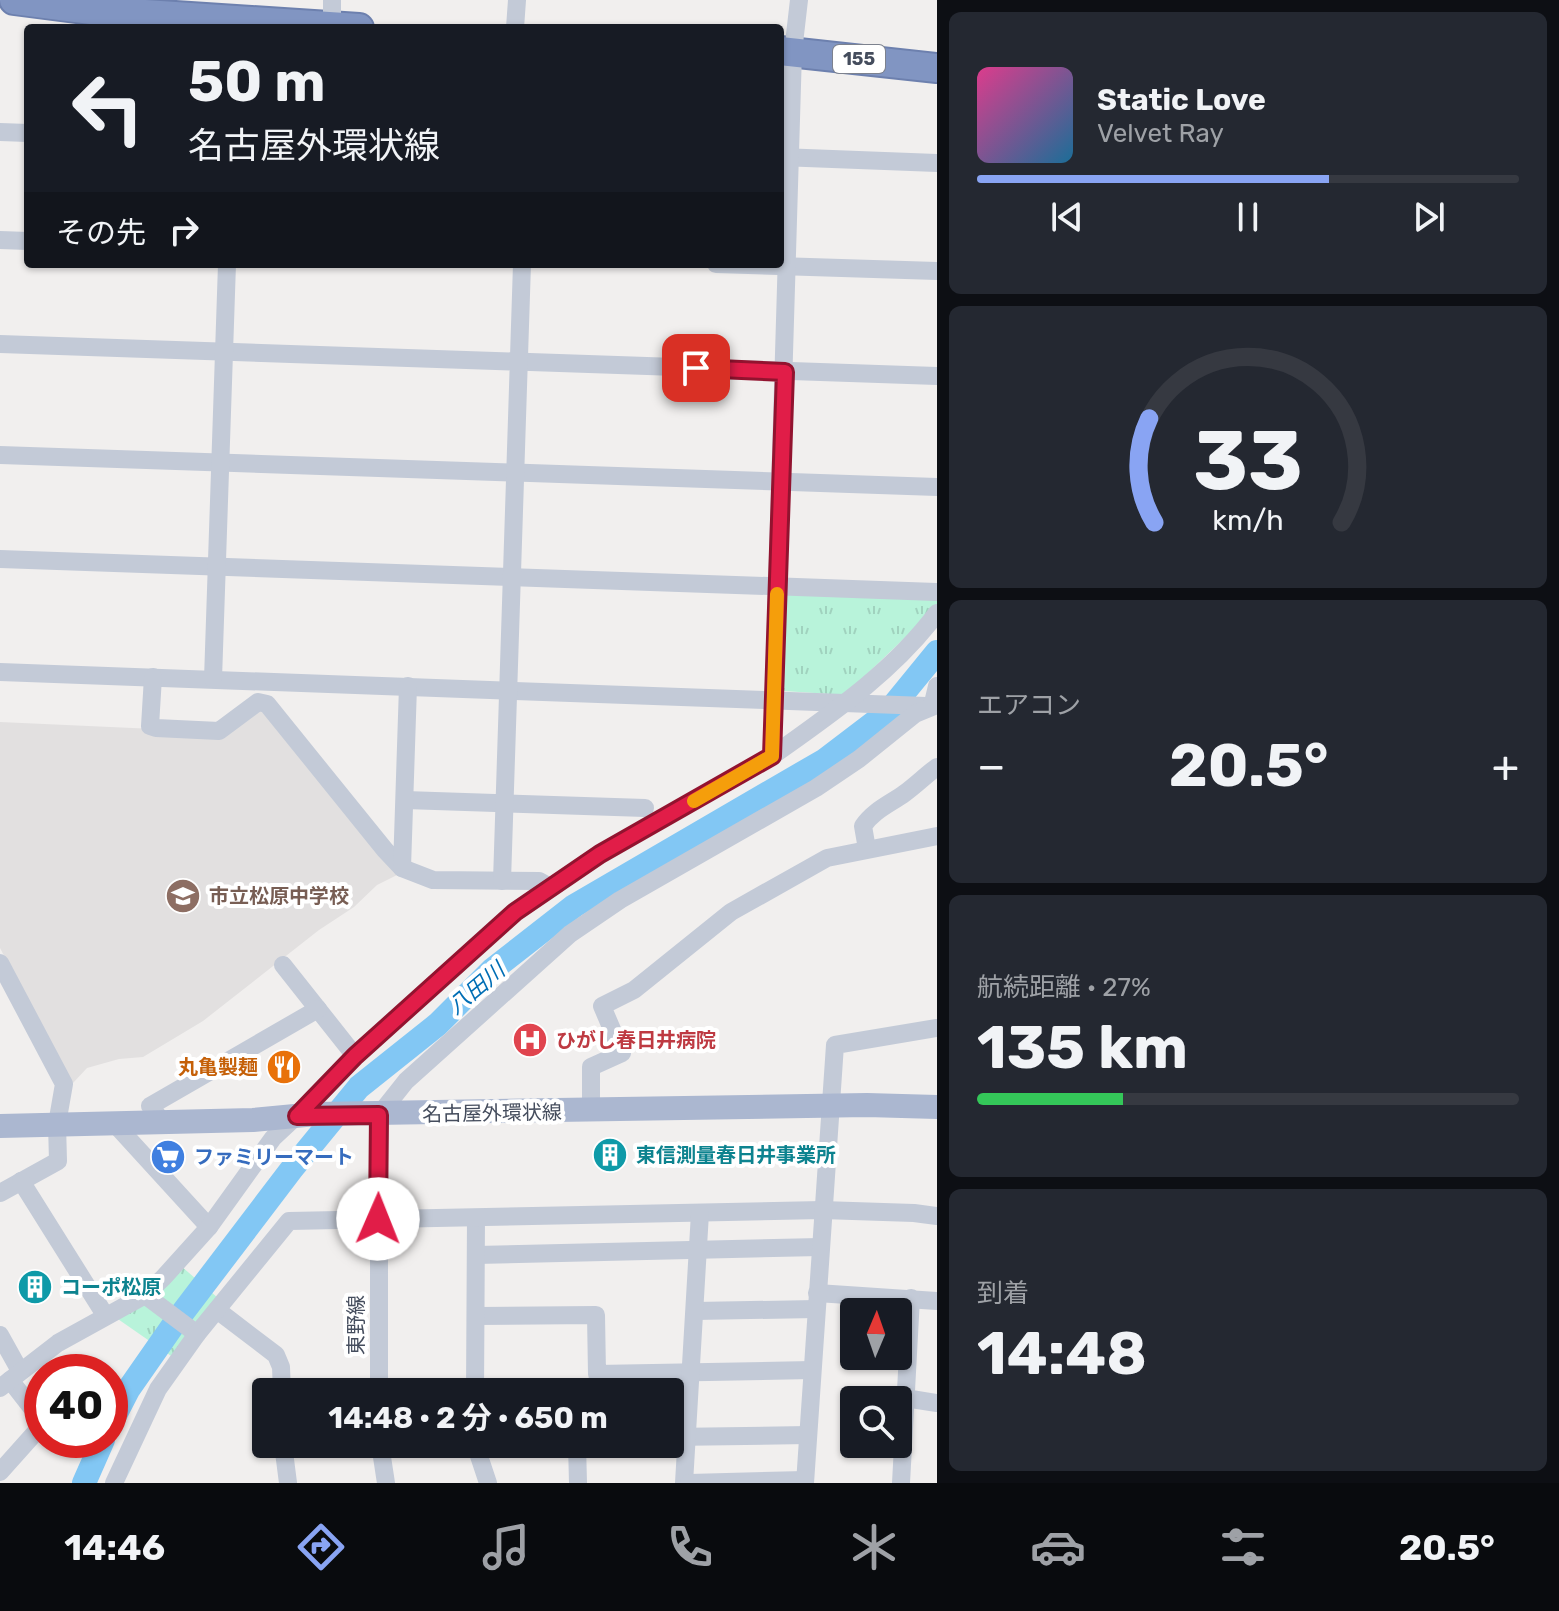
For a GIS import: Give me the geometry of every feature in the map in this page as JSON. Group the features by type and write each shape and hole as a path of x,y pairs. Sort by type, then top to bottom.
{"highway":[{"path":"14,0 99,6 235,24 341,18"},
{"name":"155","path":"787,52 937,68"}],"main road":[{"name":"名古屋外環状線","path":"0,1126 306,1115 937,1107"}],"street":[{"path":"515,24 517,0"},
{"path":"772,756 788,267 787,52 799,0"},
{"path":"0,132 24,133"},
{"path":"786,157 937,163"},
{"path":"0,240 24,241"},
{"path":"784,267 937,271"},
{"path":"213,679 227,268"},
{"path":"502,881 522,268"},
{"path":"0,344 937,376"},
{"path":"0,455 937,487"},
{"path":"0,559 936,592"},
{"path":"10,1380 58,1343 105,1315 152,1300 273,1138 306,1115 355,1056 515,912 600,854 772,756 847,703 895,659 937,613"},
{"path":"0,672 934,707"},
{"path":"153,677 150,726 156,728 219,731 258,702 267,704 402,868 433,880 539,881 550,887"},
{"path":"402,868 408,686"},
{"path":"934,707 937,686"},
{"path":"372,1115 570,934 620,900 816,788 859,759 915,714 934,707"},
{"path":"867,849 863,826 867,820 937,767"},
{"path":"405,800 645,808"},
{"path":"591,1111 591,1067 622,1053 602,1006 634,990 731,912 827,858 937,836"},
{"path":"0,963 64,1084 57,1124 58,1161 0,1193"},
{"path":"283,965 355,1056"},
{"path":"162,1121 150,1106 318,1009"},
{"path":"682,1458 687,1483 805,1482 835,1045 937,1028"},
{"name":"東野線","path":"372,1115 378,1219 379,1378"},
{"path":"114,1123 209,1227"},
{"path":"21,1181 105,1315"},
{"path":"114,1483 158,1389 195,1333 289,1221 822,1210 937,1216"},
{"path":"684,1407 691,1372 700,1213"},
{"path":"475,1378 476,1218"},
{"path":"476,1255 820,1247"},
{"path":"912,1298 937,1301"},
{"path":"152,1300 195,1333"},
{"path":"695,1311 840,1300"},
{"path":"217,1310 276,1355 281,1378"},
{"path":"477,1316 596,1315 597,1374 602,1378"},
{"path":"0,1335 10,1380 24,1399"},
{"path":"646,1378 691,1372 812,1370"},
{"path":"912,1399 937,1403"},
{"path":"684,1437 808,1435"},
{"path":"0,1472 24,1444"},
{"path":"285,1458 288,1483"},
{"path":"382,1458 386,1483"},
{"path":"478,1458 488,1483"},
{"path":"577,1458 578,1483"},
{"path":"901,1483 902,1458"}],"shaded area":[{"name":"市立松原中学校","path":"261,703 401,873 377,885 354,907 319,930 203,1021 143,1057 119,1059 87,1068 73,1083 0,948 0,722 221,732"}],"green space":[{"path":"783,589 937,594 937,607 845,695 784,691 779,687"},
{"path":"181,1266 218,1298 174,1358 115,1317"}],"waterway":[{"name":"八田川","path":"128,1390 291,1170 359,1087 438,1024 492,970 574,906 825,760 888,712 937,652"},
{"name":"八田川","path":"84,1483 95,1458"}],"slow traffic":[{"path":"694,801 772,756 777,594"}],"place":[{"name":"市立松原中学校","path":"183,896"},
{"name":"ひがし春日井病院","path":"530,1040"},
{"name":"丸亀製麺","path":"284,1067"},
{"name":"東信測量春日井事業所","path":"610,1155"},
{"name":"ファミリーマート","path":"168,1157"},
{"name":"コーポ松原","path":"35,1287"}],"route":[{"path":"378,1219 379,1115 297,1116 355,1056 515,912 600,854 772,756 785,372 696,368"}]}
